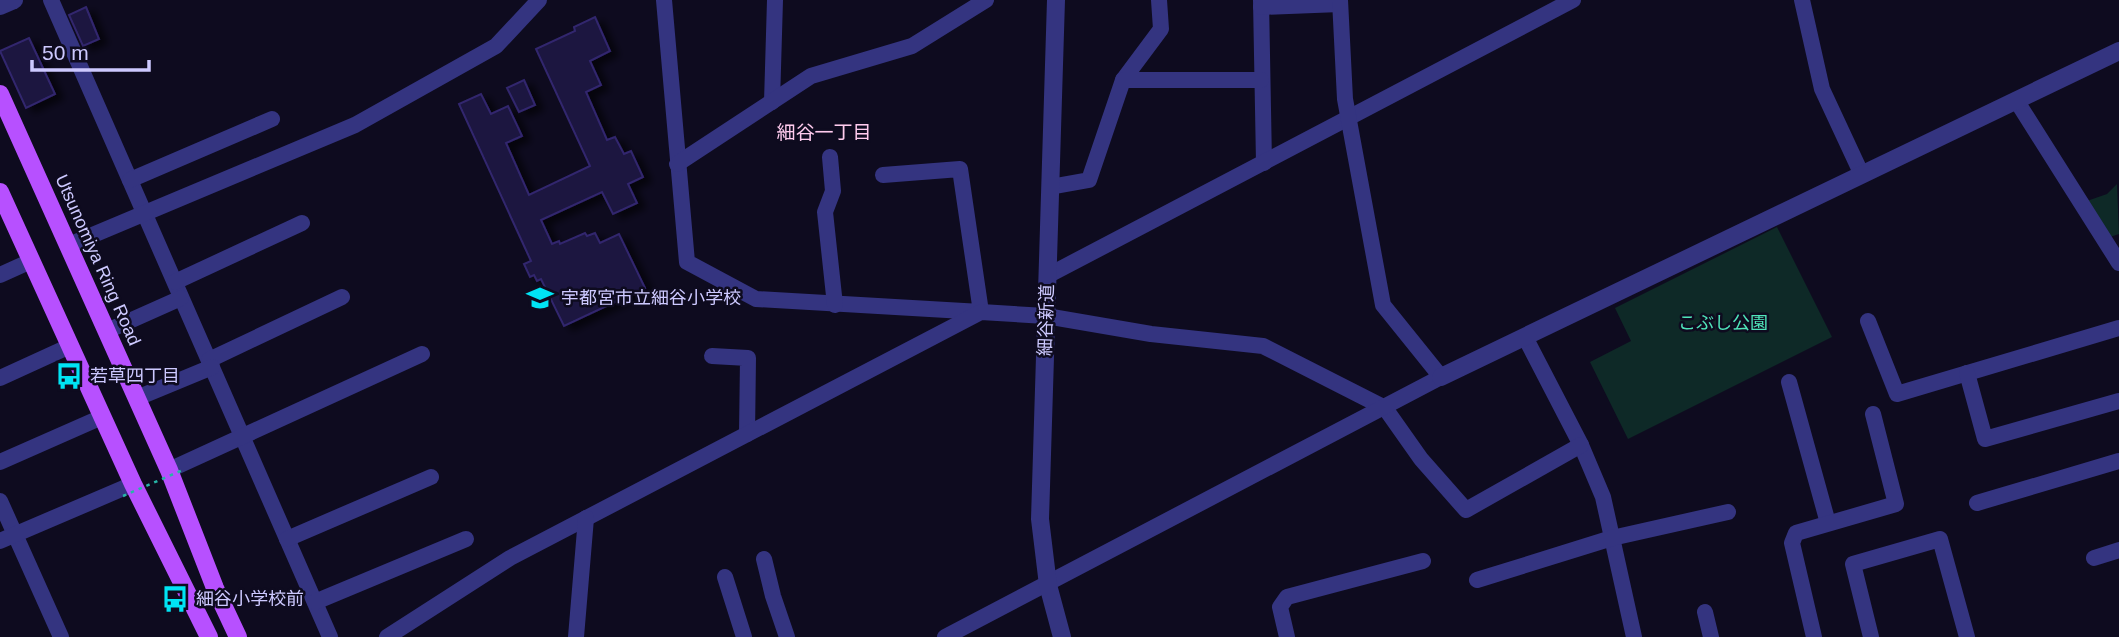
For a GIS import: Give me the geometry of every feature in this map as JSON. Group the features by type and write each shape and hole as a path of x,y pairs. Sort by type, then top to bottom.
{"main road":[{"name":"Utsunomiya Ring Road","path":"0,93 137,398 177,470 215,588 238,637"},
{"path":"0,192 102,418 128,490 209,637"}],"street":[{"path":"0,6 14,0"},
{"path":"51,0 330,637"},
{"path":"69,245 355,125 496,46 539,0"},
{"path":"664,0 687,262 756,299 1046,316 1151,334 1263,346 1385,408 1421,459 1466,510 1581,445"},
{"path":"772,102 775,0"},
{"path":"677,164 811,76 912,46 986,0"},
{"name":"細谷新道","path":"1056,0 1040,519 1048,585 1062,637"},
{"path":"1050,187 1089,180 1123,80 1161,29 1159,0"},
{"path":"1047,276 1573,0"},
{"path":"1802,0 1822,89 1862,175"},
{"path":"1264,163 1261,3 1340,2 1345,99 1383,305 1441,377"},
{"path":"945,637 1441,377 2119,51"},
{"path":"1123,80 1261,80"},
{"path":"2016,100 2113,241 2119,263"},
{"path":"130,180 272,119"},
{"path":"830,157 833,191 825,212 835,305"},
{"path":"883,175 960,169 981,312"},
{"path":"107,331 302,223"},
{"path":"0,275 31,261"},
{"path":"137,398 342,297"},
{"path":"387,637 510,558 981,312"},
{"path":"1868,321 1897,394 2119,328"},
{"path":"1525,337 1581,445 1603,497 1634,637"},
{"path":"0,377 70,346"},
{"path":"177,470 243,436 422,354"},
{"path":"712,356 748,358 747,434"},
{"path":"1967,373 1985,439 2119,401"},
{"path":"1789,382 1828,523"},
{"path":"1814,637 1792,543 1796,533 1896,504 1873,414"},
{"path":"0,462 102,418"},
{"path":"1977,503 2119,461"},
{"path":"287,539 430,477"},
{"path":"7,537 128,490"},
{"path":"0,501 7,537 61,637"},
{"path":"1478,580 1612,538 1728,512"},
{"path":"576,637 586,518"},
{"path":"315,602 466,538"},
{"path":"1871,637 1853,564 1940,538 1967,637"},
{"path":"2094,558 2119,550"},
{"path":"764,559 787,637"},
{"path":"1287,637 1280,607 1287,597 1423,561"},
{"path":"725,577 744,637"},
{"path":"1705,612 1711,637"}],"path":[{"path":"128,490 177,470"}],"green space":[{"path":"2117,184 2119,234 2110,237 2084,202 2107,194"},
{"name":"こぶし公園","path":"1777,227 1832,337 1628,439 1590,362 1631,341 1615,308"}],"building":[{"path":"86,7 99,39 83,46 69,15"},
{"path":"595,17 610,51 590,61 601,85 586,92 607,140 615,137 624,154 631,151 643,177 628,184 637,203 613,214 602,192 541,220 552,244 559,241 560,244 585,233 587,236 595,233 600,243 619,234 645,288 564,326 541,279 537,281 534,275 530,277 524,264 531,261 459,104 481,94 491,114 508,106 522,136 506,143 529,195 590,166 536,49 575,31 574,27"},
{"path":"29,38 55,94 26,108 0,51"},
{"path":"524,80 535,105 519,112 507,88"}],"place":[{"name":"宇都宮市立細谷小学校","path":"540,298"},
{"name":"若草四丁目","path":"69,376"},
{"name":"細谷小学校前","path":"175,599"}],"district":[{"name":"細谷一丁目","path":"824,132"}]}
